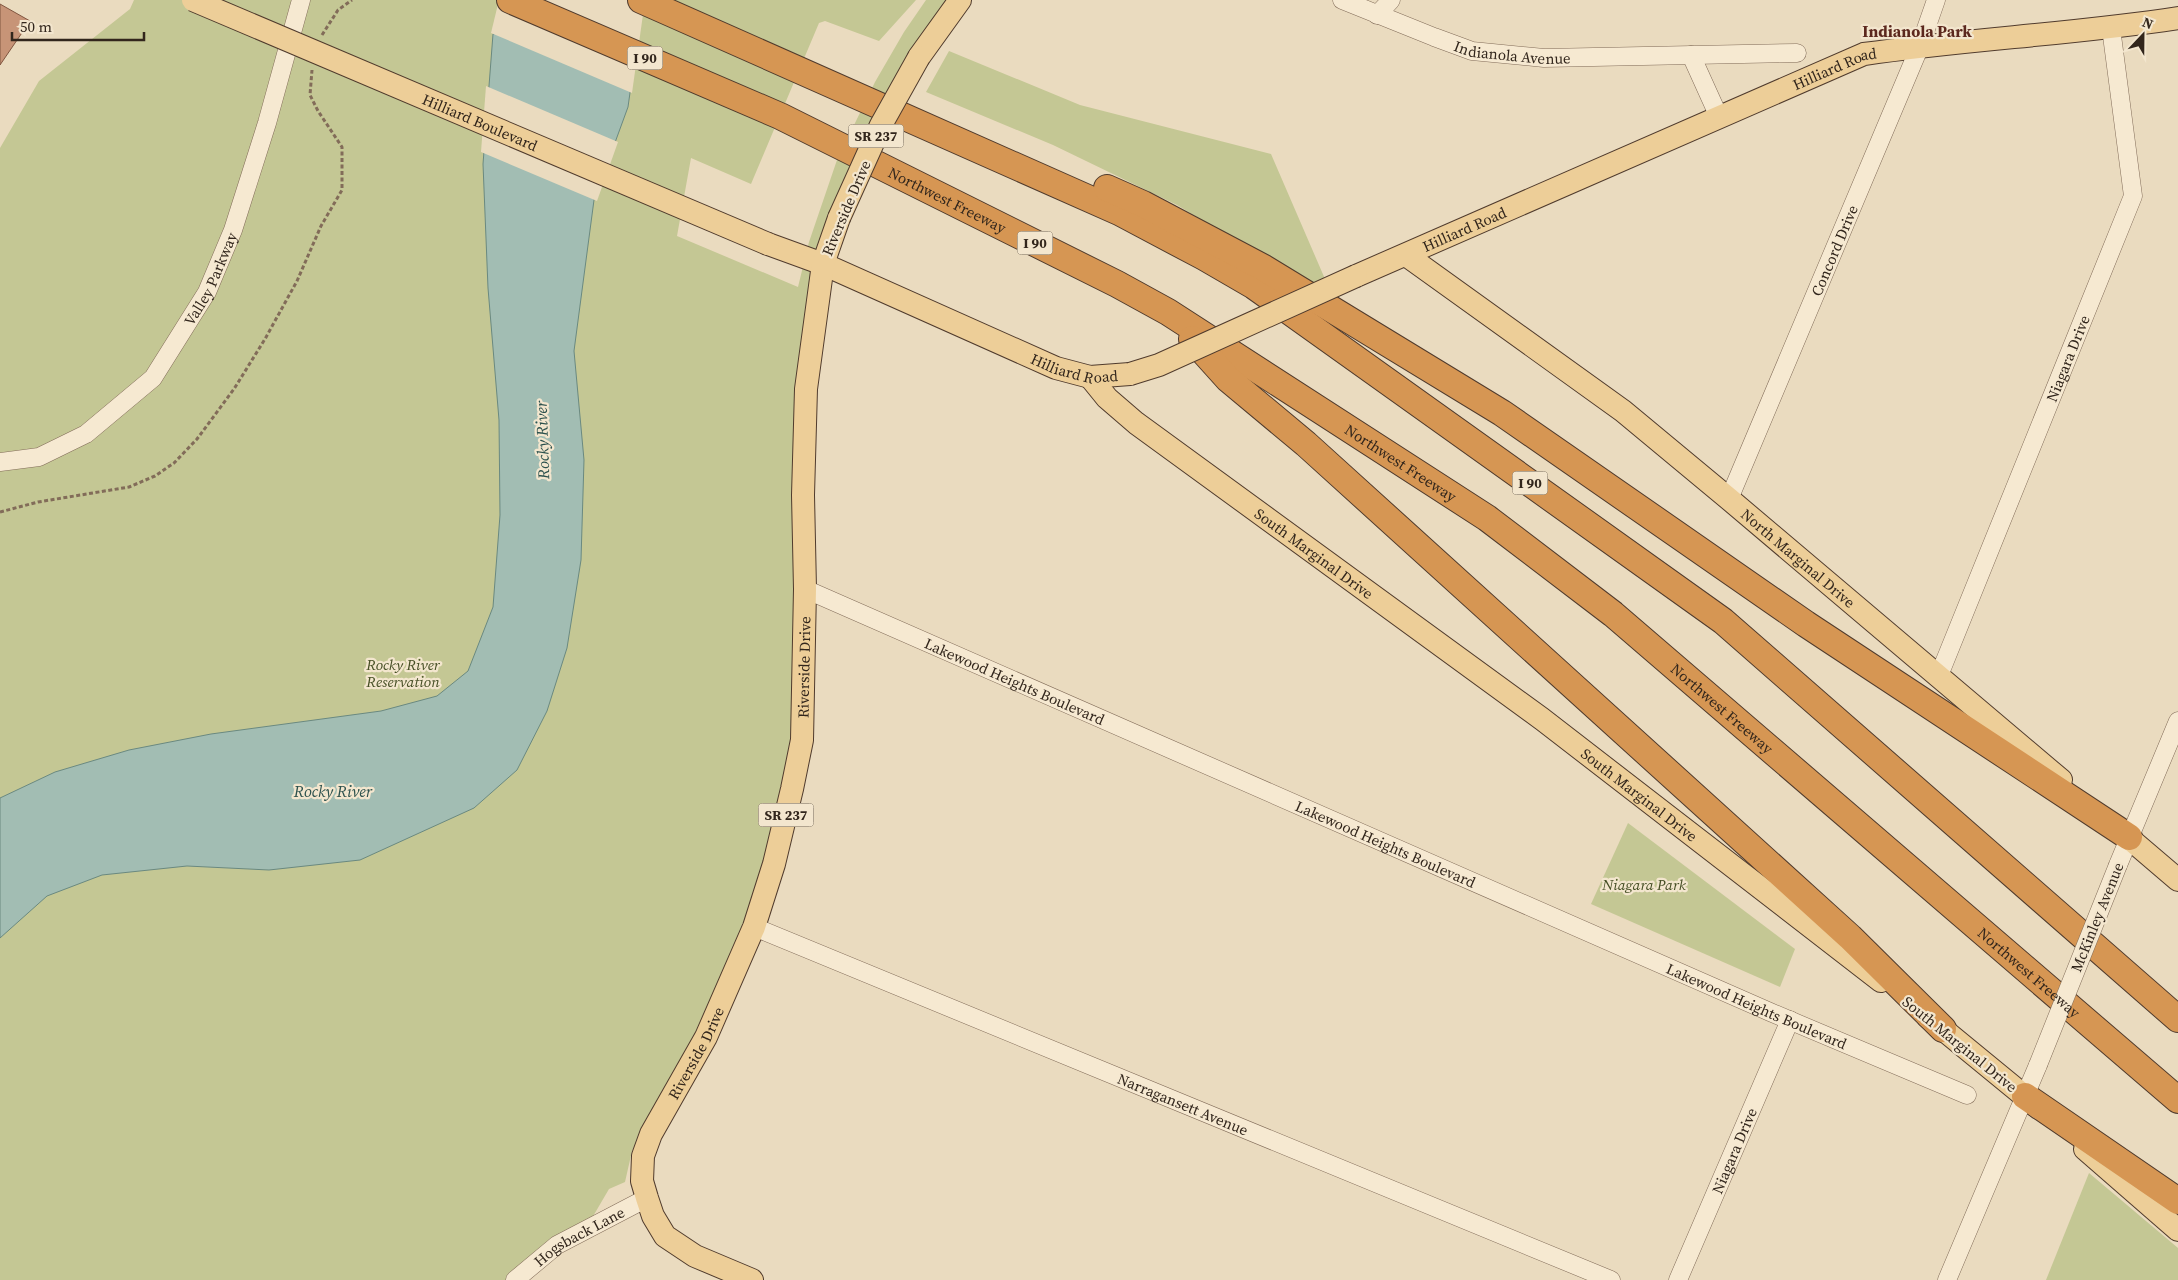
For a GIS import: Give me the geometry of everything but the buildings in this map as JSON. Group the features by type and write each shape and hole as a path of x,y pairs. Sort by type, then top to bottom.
{"highway":[{"name":"Northwest Freeway","path":"510,0 780,116 1091,271 1168,312 1487,518 1613,614 2178,1100"},
{"name":"I 90","path":"641,0 801,69 1119,212 1254,286 1723,621 2178,1020"},
{"path":"841,88 1027,155 1143,204 1264,268 1502,413 1806,624 2129,837"},
{"path":"1168,312 1228,378 1306,444 1850,936 1943,1029"},
{"path":"2024,1096 2178,1201"}],"main road":[{"name":"Hilliard Boulevard","path":"193,0 768,244"},
{"name":"Riverside Drive","path":"752,1280 694,1256 666,1236 653,1216 642,1181 643,1156 651,1134 706,1037 754,927 774,864 802,740 805,589 803,496 806,389 823,264 839,218 881,125 919,57 960,0"},
{"name":"Hilliard Road","path":"768,244 823,264 1056,368 1090,377 1130,374 1159,365 1356,276 1864,54 1920,46 2111,28 2178,18"},
{"name":"North Marginal Drive","path":"1406,255 1623,411 2178,880"},
{"name":"South Marginal Drive","path":"1090,377 1107,398 1136,423 1542,719 1943,1029 2024,1096 2178,1230"}],"street":[{"name":"Valley Parkway","path":"0,462 39,457 86,434 153,378 207,292 232,230 267,124 301,0"},
{"name":"Indianola Avenue","path":"1342,0 1472,51 1544,58 1797,53"},
{"path":"1378,15 1392,0"},
{"name":"Concord Drive","path":"1729,499 1920,46 1936,0"},
{"name":"Niagara Drive","path":"1938,678 2133,196 2111,28"},
{"path":"1691,55 1719,117"},
{"name":"Lakewood Heights Boulevard","path":"805,589 1790,1020 1967,1095"},
{"name":"McKinley Avenue","path":"1947,1280 2038,1065 2129,837 2178,722"},
{"name":"Narragansett Avenue","path":"754,927 1611,1280"},
{"name":"Niagara Drive","path":"1678,1280 1790,1020"},
{"name":"Hogsback Lane","path":"515,1280 557,1245 647,1198"}],"path":[{"path":"321,39 328,24 338,10 352,0"},
{"path":"0,512 38,502 129,487 155,476 174,463 197,439 234,389 297,281 321,226 342,190 342,147 318,111 310,95 310,78 314,62"}],"green space":[{"name":"Rocky River Reservation","path":"134,0 916,0 879,41 825,21 819,23 751,184 691,158 677,236 798,287 809,242 837,160 875,82 904,32 926,0 960,0 900,89 818,304 808,742 714,1008 632,1151 625,1182 609,1189 585,1230 528,1280 0,1280 0,148 39,81 130,9"},
{"path":"949,51 1080,105 1271,154 1325,279 1311,286 1177,205 1053,145 926,92"},
{"name":"Niagara Park","path":"1628,823 1795,949 1780,987 1591,904"},
{"path":"2089,1173 2178,1248 2178,1280 2046,1280"}],"water":[{"name":"Rocky River","path":"643,0 628,107 594,200 574,351 584,460 581,560 567,648 547,711 517,770 474,808 360,860 269,870 187,866 102,875 47,896 0,938 0,798 55,772 129,750 211,734 381,711 437,696 468,671 493,607 500,515 499,420 488,288 483,164 493,34"}],"pier":[{"path":"499,0 645,0 632,93 491,33"},
{"path":"486,86 618,142 597,201 481,152"}],"district":[{"name":"Indianola Park","path":"1917,31"}]}
